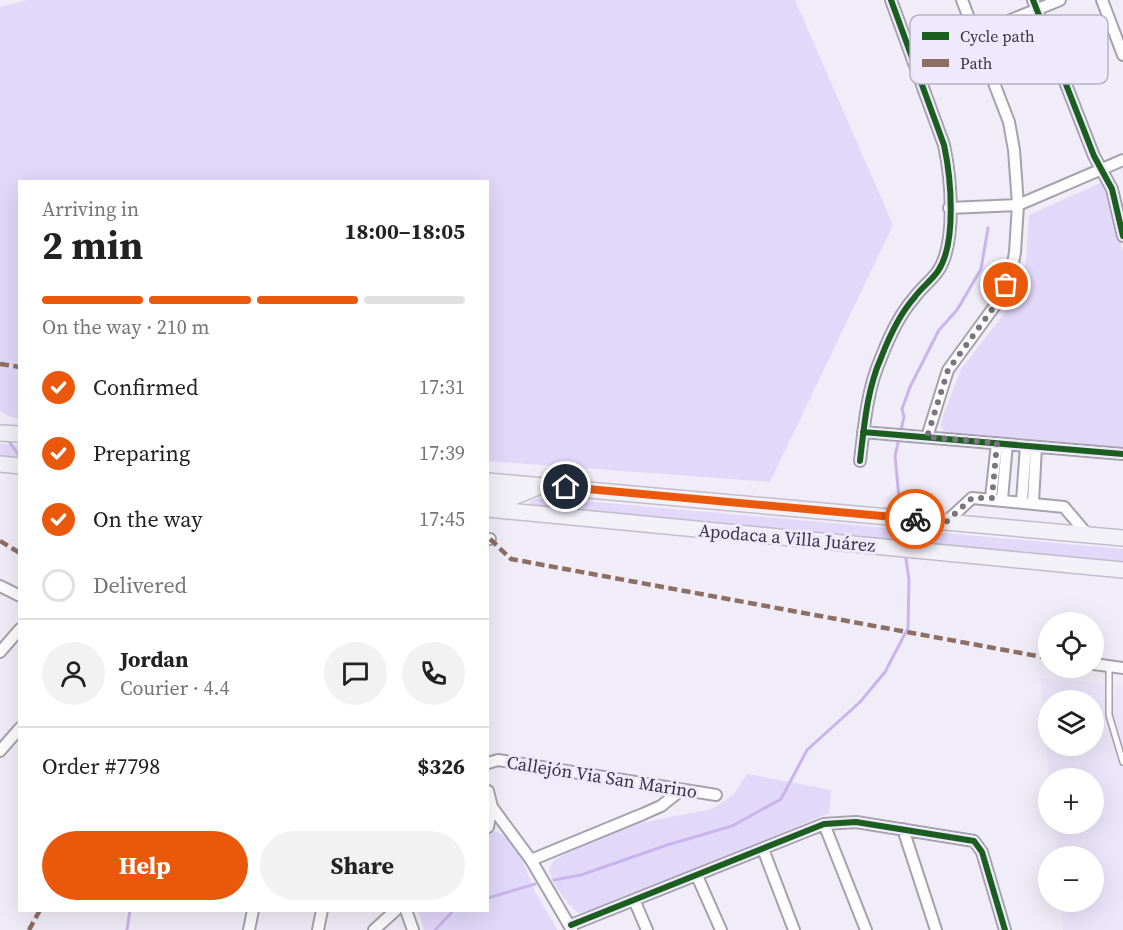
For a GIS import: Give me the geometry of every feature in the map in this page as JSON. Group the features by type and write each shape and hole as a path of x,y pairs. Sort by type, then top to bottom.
{"main road":[{"path":"0,433 18,434"},
{"path":"0,464 18,466"},
{"name":"Apodaca a Villa Juárez","path":"489,481 1123,538"},
{"path":"489,496 511,498 543,485"},
{"name":"Apodaca a Villa Juárez","path":"489,509 1123,570"}],"street":[{"path":"891,0 910,49"},
{"path":"962,0 968,15"},
{"path":"1014,15 1035,5 1060,0"},
{"path":"1102,0 1108,15"},
{"path":"1108,16 1123,55"},
{"path":"860,460 863,432 880,360 906,308 938,270 947,251 950,208 949,166 923,84"},
{"path":"927,437 948,370 999,300 1006,285 1015,252 1018,205 1014,150 1009,122 994,84"},
{"path":"1067,84 1101,170 1112,189 1123,236"},
{"path":"950,208 1018,205 1123,160"},
{"path":"863,432 1123,454"},
{"path":"997,499 1002,444"},
{"path":"1027,502 1031,446"},
{"path":"946,522 972,498 997,499 1064,507 1087,534"},
{"path":"0,586 18,595"},
{"path":"0,652 18,631"},
{"path":"1104,665 1123,668"},
{"path":"0,751 18,730"},
{"name":"Callejón Via San Marino","path":"489,763 498,760 716,795"},
{"path":"531,860 661,806 680,791"},
{"path":"489,795 492,807 531,860 572,928 824,824 856,822 970,839 977,844 982,852 1005,930"},
{"path":"489,822 492,807"},
{"path":"824,824 866,930"},
{"path":"903,830 936,930"},
{"path":"763,849 794,930"},
{"path":"697,876 721,930"},
{"path":"635,902 647,930"},
{"path":"249,930 253,912"},
{"path":"318,930 322,912"},
{"path":"374,930 394,912"},
{"path":"407,912 413,930"}],"lane":[{"path":"1109,666 1109,715 1123,762"}],"shaded area":[{"path":"27,0 795,0 893,225 770,482 489,461 489,180 18,180 18,418 11,417 0,411 0,7"},
{"path":"1100,183 1107,185 1123,251 1123,450 944,433 941,425 943,416 961,369 1007,310 1022,279 1026,262 1029,215"},
{"path":"0,444 18,446 18,462 0,460"},
{"path":"550,498 1123,549 1123,563 527,506 533,499"},
{"path":"1040,678 1123,686 1123,930 1063,930 1062,912 1104,912 1104,846 1056,846 1055,834 1104,834 1104,768 1048,768 1047,756 1104,756 1104,690 1041,690"},
{"path":"747,774 831,790 829,813 679,877 584,912 579,913 575,910 555,884 549,870 554,860 599,838 640,823 712,809 734,794"},
{"path":"495,831 504,836 517,851 538,897 557,930 424,930 418,912 489,912 489,834"}],"waterway":[{"path":"900,508 895,456 904,417 902,409 910,387 939,330 957,310 981,269 988,228"},
{"path":"8,440 18,454"},
{"path":"902,528 903,539"},
{"path":"554,880 581,875 667,845 732,826 781,799 807,750 860,702 885,672 908,628 909,580 906,559"},
{"path":"489,898 535,884"},
{"path":"127,930 130,912"},
{"path":"435,930 452,912"}],"marked path":[{"path":"0,364 18,367"},
{"path":"490,539 511,559 1038,656"},
{"path":"0,541 18,552"},
{"path":"29,930 39,912"}],"cycle path":[{"path":"891,0 910,52"},
{"path":"1033,0 1039,15"},
{"path":"860,461 867,408 876,370 891,334 917,294 938,271 948,244 951,210 949,174 944,145 922,84"},
{"path":"1066,84 1094,156 1112,189 1123,236"},
{"path":"863,432 1123,454"},
{"path":"571,925 824,824 856,822 974,841 982,852 1005,930"}],"way so far":[{"path":"915,519 946,522 972,498 992,498 997,443 927,437 948,370 999,300 1006,285"}],"route":[{"path":"566,487 915,519"}]}
